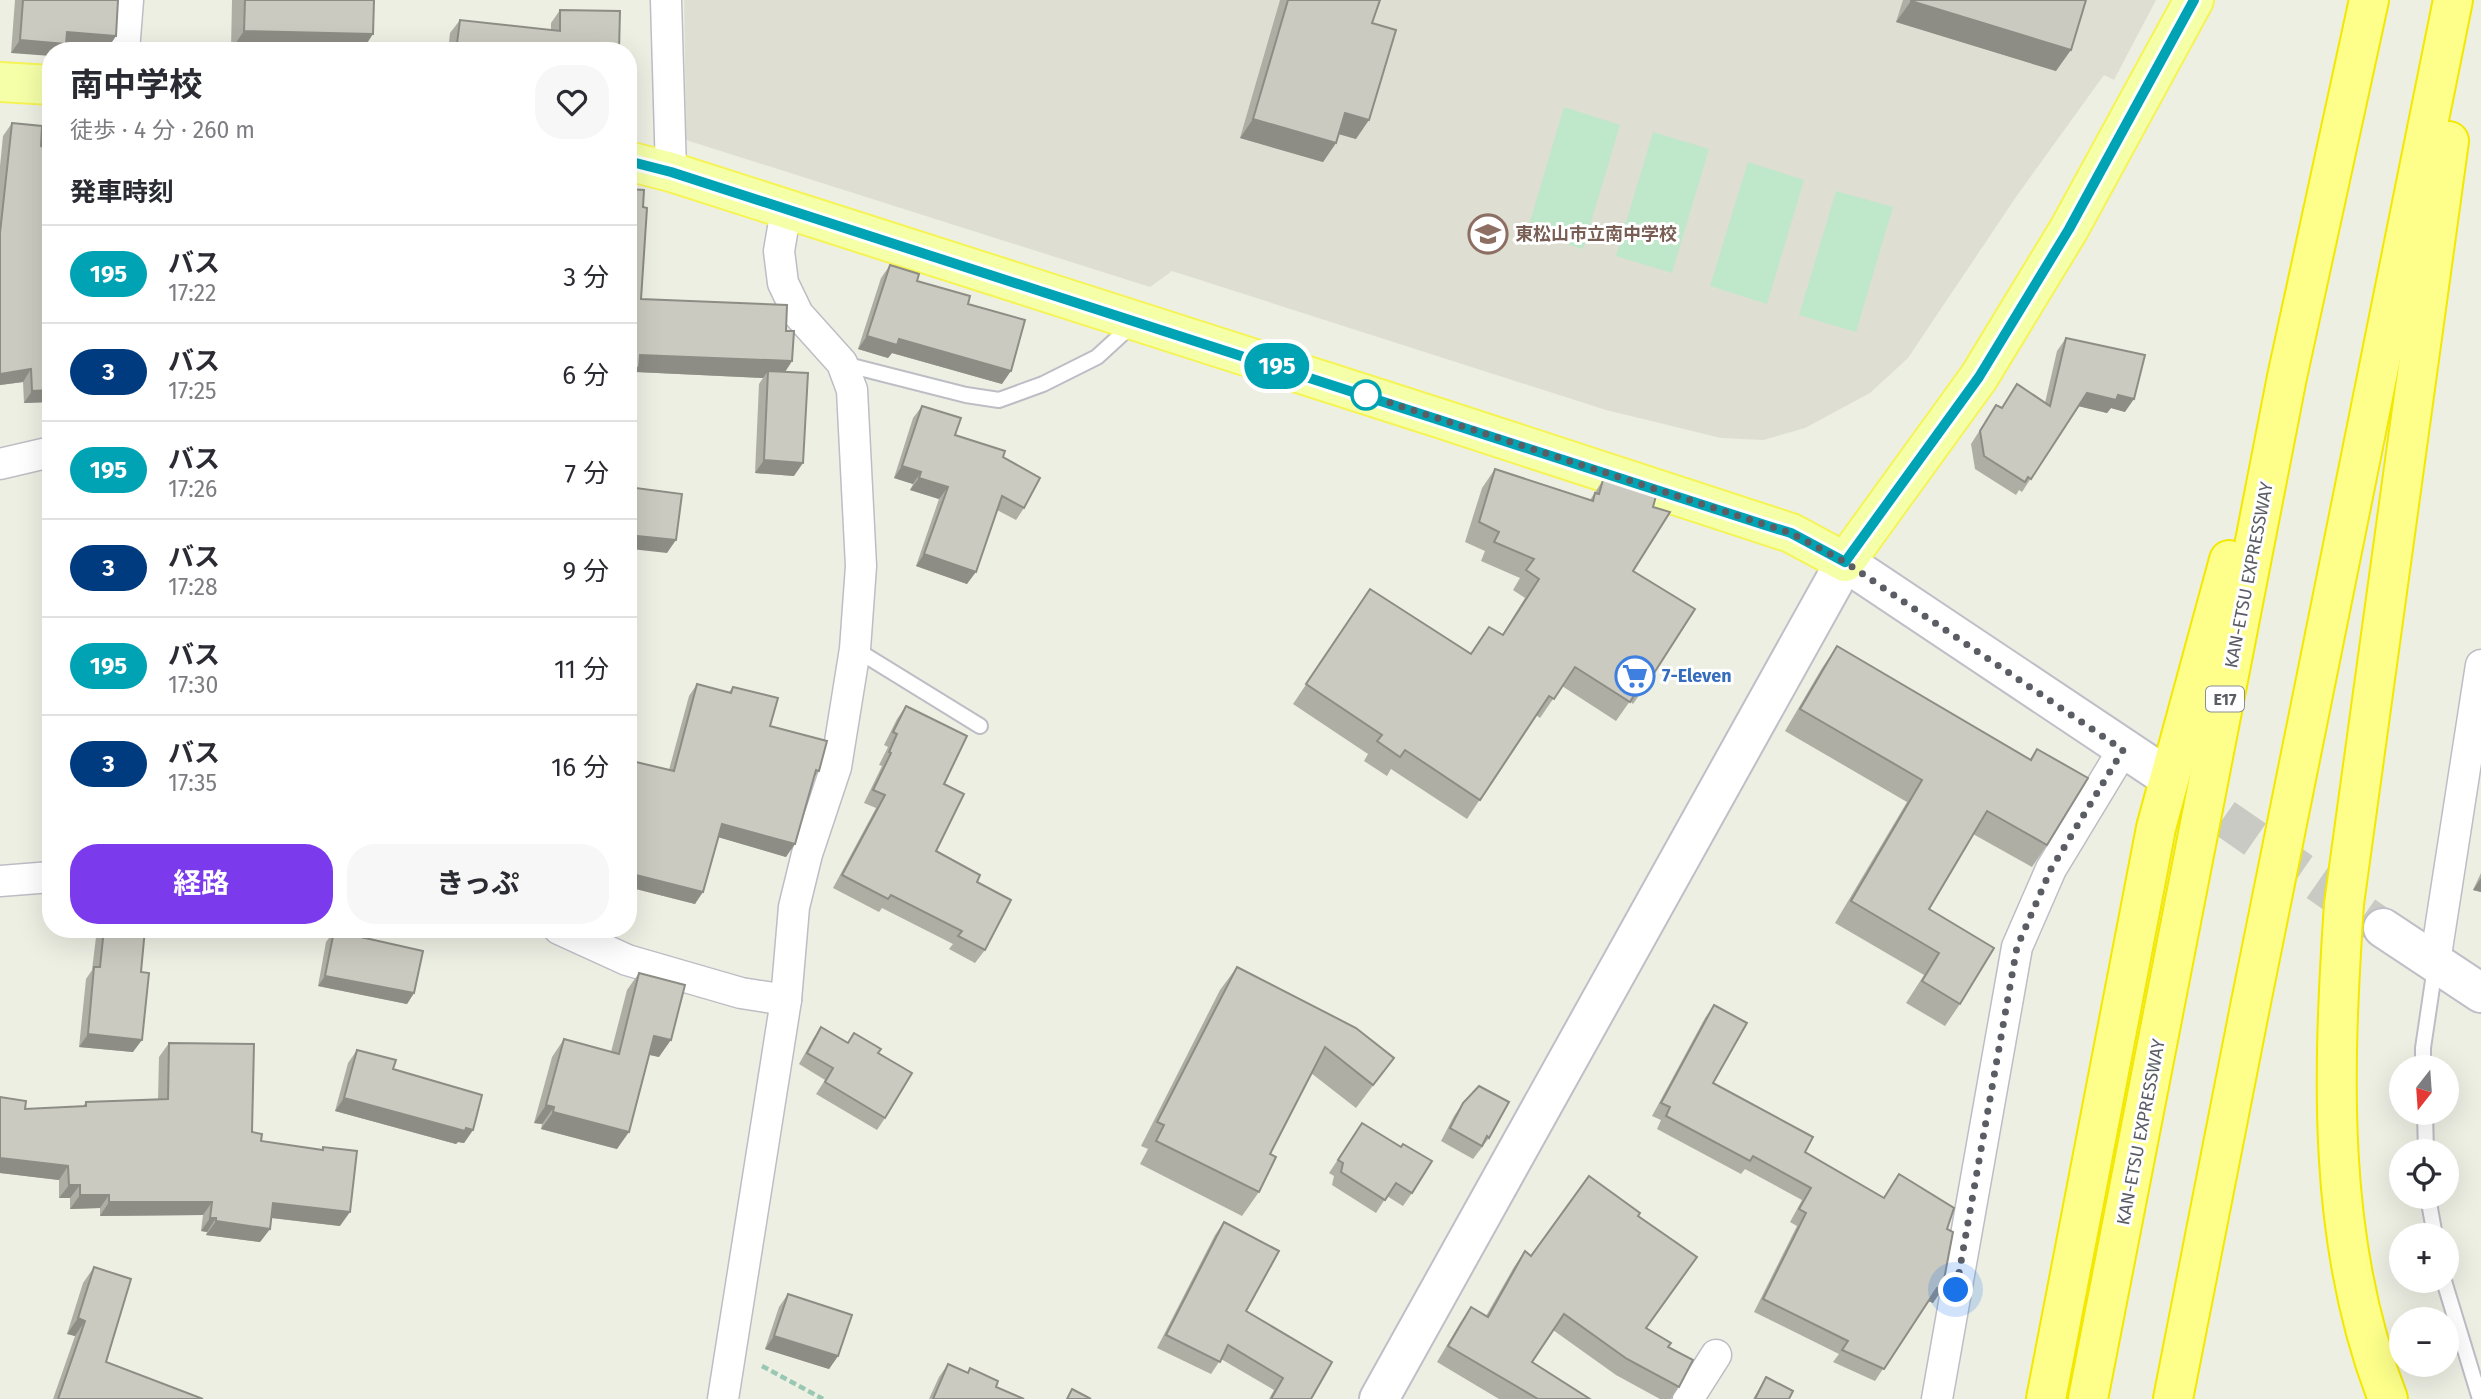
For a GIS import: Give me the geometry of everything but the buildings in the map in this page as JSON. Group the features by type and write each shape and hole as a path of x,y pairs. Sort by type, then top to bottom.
{"highway":[{"name":"KAN-ETSU EXPRESSWAY","path":"2088,1399 2287,377 2369,0"},
{"path":"2173,1399 2250,1007 2460,4"},
{"path":"2388,1399 2361,1311 2346,1235 2337,1141 2336,1028 2344,904 2460,4"},
{"path":"2046,1399 2156,828 2239,524 2287,377"}],"main road":[{"path":"637,163 1791,533 1845,562 1979,377 2069,229 2194,0"},
{"path":"0,82 42,84"}],"street":[{"path":"125,42 128,0"},
{"path":"666,0 671,172"},
{"path":"723,1399 786,1000 793,907 807,854 836,767 855,649 861,553 852,390 842,363 798,314 783,283 779,251 786,210"},
{"path":"0,464 42,454"},
{"path":"1379,1399 1845,562 2161,773"},
{"path":"2435,962 2481,665"},
{"path":"1937,1399 2017,947 2051,869 2123,750"},
{"path":"0,881 42,878"},
{"path":"2383,928 2481,993"},
{"path":"579,938 628,960 741,993 786,1000"},
{"path":"1688,1399 1716,1356"}],"lane":[{"path":"842,363 967,395 999,400 1043,384 1097,357 1136,322"},
{"path":"855,649 980,726"},
{"path":"2423,1055 2435,962"},
{"path":"2448,1293 2480,1399"}],"path":[{"path":"732,1349 823,1399"}],"shaded area":[{"name":"東松山市立南中学校","path":"684,0 2156,0 2114,80 2104,75 2016,197 1908,358 1870,393 1805,428 1763,440 1721,438 1606,410 1172,271 1150,287 686,140"}],"green space":[{"path":"1564,107 1620,125 1583,249 1527,232"},
{"path":"1653,132 1709,149 1672,273 1616,256"},
{"path":"1748,162 1804,180 1767,304 1710,286"},
{"path":"1836,191 1893,207 1856,332 1799,315"}],"tunnel":[{"path":"2177,785 2383,928"}],"bus line":[{"name":"195","path":"637,163 1791,533 1845,562 1979,377 2069,229 2194,0"}],"place":[{"name":"東松山市立南中学校","path":"1488,234"},
{"name":"7-Eleven","path":"1635,676"}],"route":[{"path":"1366,395 1791,533 1845,562 2123,750 2051,869 2017,947 1956,1290"}]}
